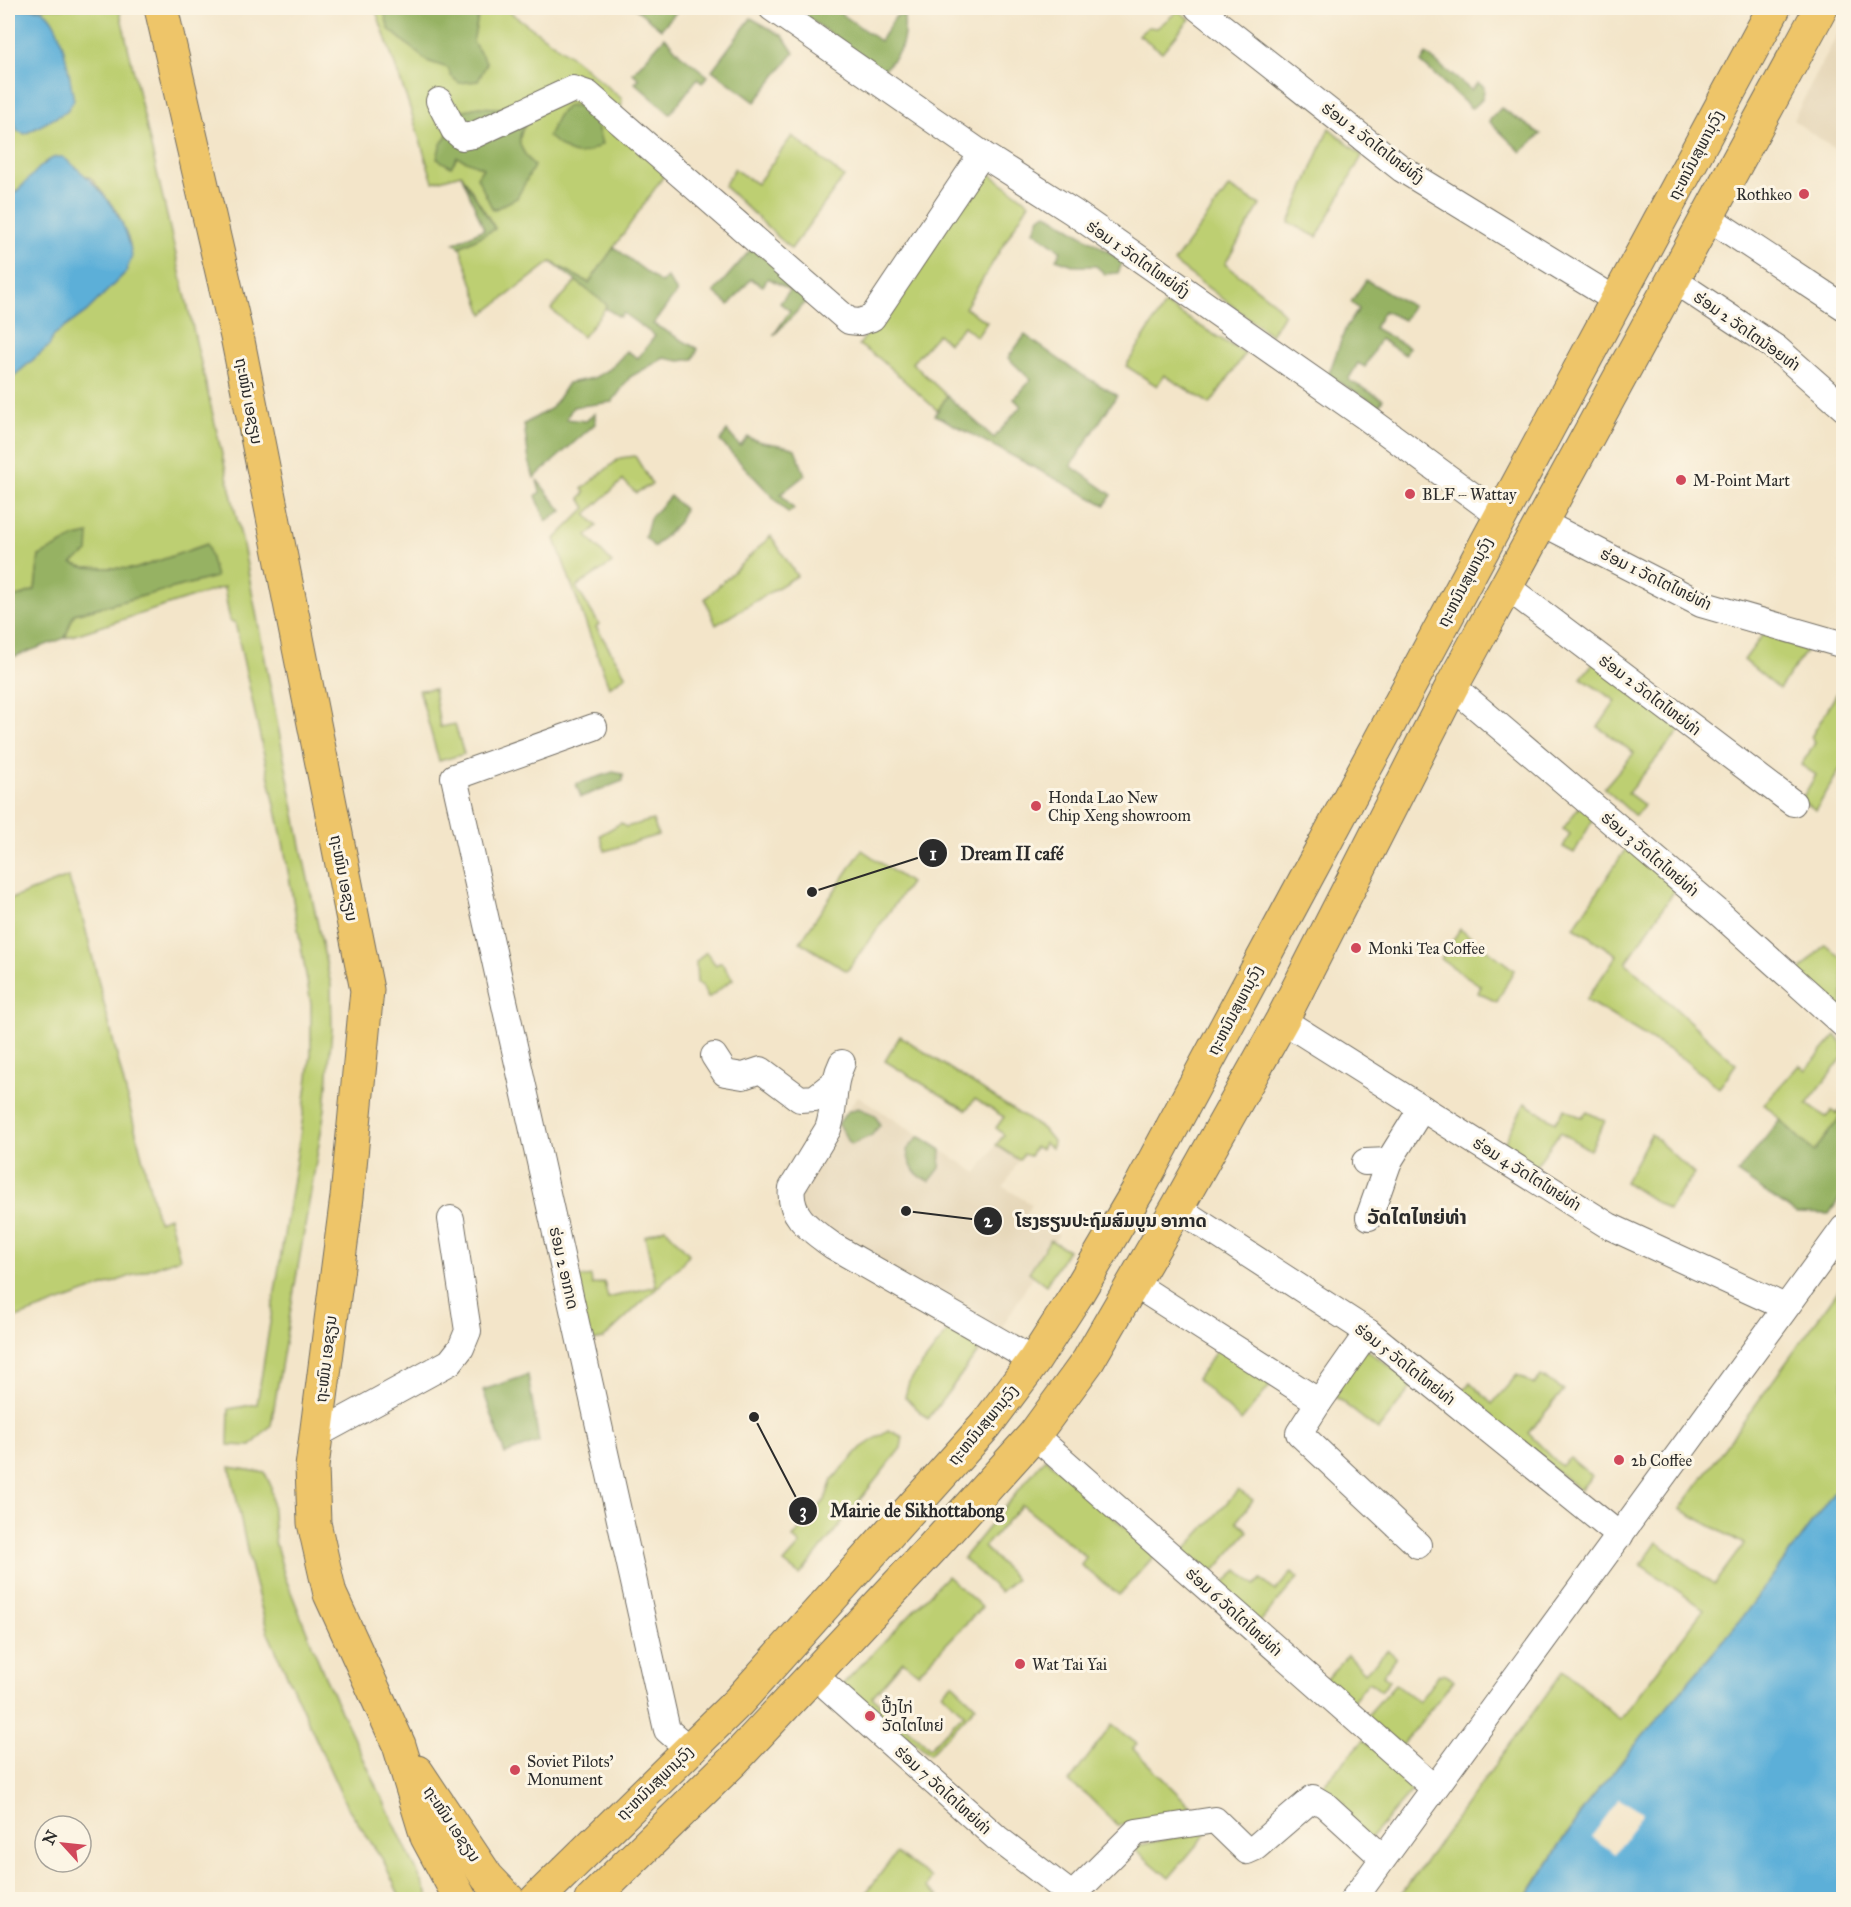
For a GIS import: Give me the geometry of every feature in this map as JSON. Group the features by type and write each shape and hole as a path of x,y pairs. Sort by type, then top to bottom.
{"main road":[{"name":"ຖະໜົນ ເອຊຽນ","path":"161,8 238,341 367,990 347,1197 312,1467 314,1523 330,1594 399,1745 427,1837 461,1899"},
{"name":"ຖະຫນົນສຸພານຸວົງ","path":"536,1899 738,1702 987,1425 1034,1361 1077,1294 1140,1187 1500,516 1619,302 1774,8"},
{"path":"591,1899 732,1762 814,1675 1035,1435 1088,1361 1282,1020 1452,686 1675,281 1821,8"},
{"name":"ຖະໜົນ ເອຊຽນ","path":"399,1745 487,1877 509,1899"}],"street":[{"name":"ຮ່ອມ 1 ວັດໄຕໄຫຍ່ທົ່ງ","path":"772,8 982,154 1073,212 1363,415 1500,516"},
{"name":"ຮ່ອມ 2 ວັດໄຕໄຫຍ່ທົ່ງ","path":"1198,8 1402,168 1619,302"},
{"path":"439,101 454,130 462,137 474,135 573,89 588,94 849,321 859,322 872,318 982,154"},
{"path":"1709,218 1844,307"},
{"name":"ຮ່ອມ 2 ວັດໄຕນ້ອຍທ່າ","path":"1675,281 1776,348 1844,408"},
{"name":"ຮ່ອມ 1 ວັດໄຕໄຫຍ່ທ່າ","path":"1543,523 1701,604 1844,645"},
{"name":"ຮ່ອມ 2 ວັດໄຕໄຫຍ່ທ່າ","path":"1507,587 1793,803"},
{"name":"ຮ່ອມ 3 ວັດໄຕໄຫຍ່ທ່າ","path":"1452,686 1718,912 1844,1025"},
{"name":"ຮ່ອມ 2 ອາກາດ","path":"594,727 454,777 667,1730 690,1749"},
{"name":"ຮ່ອມ 4 ວັດໄຕໄຫຍ່ທ່າ","path":"1282,1020 1609,1226 1785,1307"},
{"path":"714,1056 725,1073 743,1076 761,1070 800,1099 815,1098 838,1073 832,1118 828,1129 792,1188 791,1199 803,1224 833,1246 1034,1361"},
{"path":"1370,1217 1377,1161 1422,1108"},
{"name":"ຮ່ອມ 5 ວັດໄຕໄຫຍ່ທ່າ","path":"1177,1208 1368,1332 1620,1536"},
{"path":"316,1435 450,1362 461,1348 468,1331 451,1219"},
{"path":"1353,1899 1844,1228"},
{"path":"1133,1283 1319,1402"},
{"path":"1368,1332 1299,1433 1418,1545"},
{"name":"ຮ່ອມ 6 ວັດໄຕໄຫຍ່ທ່າ","path":"1035,1435 1434,1788"},
{"name":"ຮ່ອມ 7 ວັດໄຕໄຫຍ່ທ່າ","path":"814,1675 997,1838 1073,1898"},
{"path":"1073,1898 1136,1832 1215,1820 1247,1851 1256,1847 1313,1798 1325,1805 1383,1858"}],"shaded area":[{"path":"1843,23 1843,155 1793,120"},
{"path":"858,1096 977,1173 996,1145 1019,1160 1004,1187 1031,1204 1025,1217 1059,1234 999,1332 776,1206"}],"green space":[{"path":"8,8 119,8 243,545 303,856 331,985 332,1029 325,1109 271,1425 251,1446 228,1445 229,1409 257,1404 302,1123 311,1054 311,1004 283,842 235,622 230,622 224,587 65,638 74,614 215,577 207,545 135,569 83,567 39,556 35,590 8,600 8,381 49,346 54,335 86,312 126,272 130,244 118,213 91,178 45,162 34,176 8,198 8,120 14,119 25,134 66,112 74,100 40,9 8,10"},
{"path":"375,8 504,8 572,57 622,99 621,110 677,157 589,283 551,262 483,314 460,247 495,228 461,174 433,182"},
{"path":"383,8 468,8 478,17 473,42 487,63 478,81 459,83 451,76 448,68 427,61 389,29"},
{"path":"635,8 680,8 661,29"},
{"path":"794,8 833,8 880,41 896,16 904,15 904,33 899,52 883,71"},
{"path":"1178,11 1190,19 1162,52 1139,35 1148,27 1157,28"},
{"path":"751,18 783,36 794,53 755,102 712,70"},
{"path":"665,37 680,54 708,76 702,83 697,79 670,114 635,83 639,79 633,73"},
{"path":"1426,54 1471,90 1478,83 1484,87 1480,102 1471,108 1421,62"},
{"path":"569,105 592,109 602,144 586,153 574,154 562,148 548,136 559,114"},
{"path":"478,107 515,109 525,125 520,137 521,147 534,166 517,198 493,210 477,177 483,168 457,157 451,167 437,159 440,146 461,111"},
{"path":"1501,108 1541,134 1521,152 1489,121"},
{"path":"1329,128 1362,156 1317,237 1289,223"},
{"path":"792,136 844,177 791,249 724,186 734,169 757,184"},
{"path":"986,171 1029,203 965,308 987,322 977,337 964,326 948,343 938,334 912,363 947,396 938,411 880,359 859,345"},
{"path":"461,174 495,229 460,247 454,243 484,229"},
{"path":"1229,187 1260,205 1225,264 1276,304 1284,314 1271,335 1174,262"},
{"path":"1046,213 1123,261 1118,273 1105,274 1096,266 1076,266 1056,259 1061,251 1034,231 1040,217"},
{"path":"614,247 661,283 667,277 677,292 653,324 698,349 693,359 680,361 664,358 630,377 612,402 573,407 566,419 586,421 595,413 595,424 534,478 529,461 524,424 552,408 568,383 594,378 610,369 627,351 638,358 655,336 623,313 620,317 605,308 607,305 551,262 589,283"},
{"path":"752,248 812,296 773,336 790,311 780,303 790,290 768,278 763,286 751,279 729,305 714,292"},
{"path":"1366,280 1412,306 1404,320 1384,311 1374,328 1409,347 1405,355 1380,339 1365,367 1358,363 1348,380 1383,399 1379,406 1328,376 1346,327 1359,309 1351,302"},
{"path":"576,281 608,305 583,337 551,309"},
{"path":"1165,304 1245,354 1210,404 1164,375 1157,386 1126,366"},
{"path":"1025,335 1077,372 1117,395 1071,466 1112,495 1105,505 935,415 947,396 994,438 1021,406 1014,399 1031,380 1008,358"},
{"path":"727,431 740,446 748,437 760,442 795,449 805,475 781,494 794,509 788,513 720,441"},
{"path":"635,456 652,484 636,493 623,480 586,514 597,526 587,536 612,563 576,587 599,624 596,627 626,676 609,687 555,539 586,508 580,498 585,493 582,489 620,458"},
{"path":"537,480 562,511 546,521 536,496 540,492"},
{"path":"670,496 684,509 679,522 654,547 645,537 650,518"},
{"path":"89,534 88,552 72,563 83,567 135,569 207,544 216,577 74,614 65,638 8,659 8,600 35,590 39,556 75,537"},
{"path":"771,536 797,576 716,625 705,599"},
{"path":"1766,630 1807,642 1805,653 1779,689 1744,660"},
{"path":"1594,662 1680,730 1628,793 1644,805 1635,816 1604,788 1634,753 1598,727 1616,701 1581,678"},
{"path":"1843,683 1843,764 1816,810 1801,800 1816,775 1801,765 1815,743 1811,737"},
{"path":"434,689 440,727 455,724 464,754 439,761 419,690"},
{"path":"613,772 623,774 623,781 581,797 576,784"},
{"path":"1581,804 1595,816 1574,853 1563,847 1570,834 1563,829"},
{"path":"653,820 658,835 605,851 600,835 621,823 626,827"},
{"path":"1627,847 1677,887 1626,963 1736,1064 1719,1088 1682,1058 1586,1000 1617,955 1574,927"},
{"path":"862,850 910,883 847,971 800,942"},
{"path":"68,877 82,915 158,1221 169,1217 180,1258 8,1321 8,900"},
{"path":"1460,929 1514,970 1497,1002 1478,993 1481,986 1441,959"},
{"path":"1825,944 1843,959 1843,1013 1799,972"},
{"path":"706,952 716,965 721,962 733,979 708,998 702,986 697,983 696,962"},
{"path":"1836,1035 1843,1045 1843,1057 1807,1104 1826,1117 1832,1111 1837,1114 1841,1109 1843,1113 1814,1152 1764,1104 1799,1065 1806,1070"},
{"path":"900,1036 1044,1130 1053,1141 1052,1148 1044,1143 1041,1149 1035,1147 1030,1156 1023,1154 1019,1160 996,1145 1004,1135 996,1128 1004,1117 975,1099 966,1110 885,1061"},
{"path":"1525,1103 1555,1122 1565,1109 1582,1118 1587,1112 1605,1121 1590,1150 1560,1132 1535,1167 1502,1147"},
{"path":"858,1108 875,1115 880,1125 872,1135 851,1145 838,1124 847,1112"},
{"path":"1843,1113 1843,1194 1829,1214 1796,1213 1737,1173 1780,1120 1814,1152"},
{"path":"1651,1134 1694,1174 1668,1210 1625,1182"},
{"path":"919,1136 941,1150 940,1168 930,1181 916,1173 908,1155 907,1150"},
{"path":"665,1228 689,1254 681,1265 603,1339 587,1342 573,1279 591,1276 592,1285 604,1282 608,1298 656,1286 645,1236"},
{"path":"1050,1240 1068,1250 1046,1285 1029,1272"},
{"path":"1843,1284 1843,1480 1739,1622 1590,1799 1525,1899 1397,1900 1564,1670 1620,1720 1704,1609 1641,1565 1657,1542 1714,1584 1744,1544 1680,1509"},
{"path":"950,1328 973,1331 978,1352 928,1419 905,1397 909,1382"},
{"path":"1221,1344 1275,1380 1241,1421 1197,1379"},
{"path":"1365,1349 1414,1384 1378,1430 1332,1394"},
{"path":"528,1375 539,1442 505,1454 483,1390"},
{"path":"1517,1375 1534,1385 1541,1376 1564,1390 1528,1433 1561,1466 1570,1458 1592,1476 1580,1490 1461,1394 1470,1382 1492,1404"},
{"path":"888,1430 903,1437 901,1448 800,1575 784,1563 800,1545 793,1538 825,1500 832,1480 861,1448"},
{"path":"1045,1458 1156,1554 1119,1595 1081,1565 1086,1557 1022,1505 984,1547 1016,1579 1000,1592 963,1558"},
{"path":"230,1467 265,1473 271,1486 275,1541 285,1577 325,1677 430,1899 401,1899 383,1860 346,1805 268,1633 251,1569"},
{"path":"1238,1490 1253,1500 1237,1521 1248,1531 1208,1578 1181,1554"},
{"path":"1238,1570 1255,1585 1261,1579 1275,1591 1292,1572 1298,1578 1259,1623 1219,1587"},
{"path":"947,1576 982,1607 918,1673 903,1661 872,1697 930,1748 964,1713 942,1693 952,1683 976,1706 930,1754 842,1685"},
{"path":"1388,1650 1396,1657 1383,1675 1390,1680 1381,1691 1369,1682 1349,1705 1323,1682 1348,1655 1365,1673"},
{"path":"1443,1673 1454,1680 1402,1746 1365,1718 1395,1684 1419,1702 1439,1674 1441,1676"},
{"path":"1112,1725 1137,1744 1133,1749 1199,1815 1117,1825 1088,1796 1069,1782"},
{"path":"1364,1740 1416,1786 1368,1841 1315,1793"},
{"path":"1210,1829 1169,1878 1132,1847"},
{"path":"896,1853 932,1878 926,1887 938,1896 935,1899 865,1900 863,1897"}],"water":[{"path":"40,9 48,15 60,36 74,100 66,112 25,134 17,131 14,119 8,120 8,10"},
{"path":"55,157 63,157 87,177 108,200 123,226 132,256 126,272 86,312 54,335 49,346 8,381 8,198 42,165"},
{"path":"1843,1480 1843,1899 1525,1900 1590,1799 1739,1622"}],"pier":[{"path":"1619,1799 1643,1812 1616,1854 1591,1837"}],"place":[{"name":"Rothkeo","path":"1804,194"},
{"name":"M-Point Mart","path":"1681,480"},
{"name":"BLF – Wattay","path":"1410,494"},
{"name":"Honda Lao New Chip Xeng showroom","path":"1036,806"},
{"name":"Dream II café","path":"812,892"},
{"name":"Monki Tea Coffee","path":"1356,948"},
{"name":"ໂຮງຮຽນປະຖົມສົມບູນ ອາກາດ","path":"906,1211"},
{"name":"Mairie de Sikhottabong","path":"754,1417"},
{"name":"2b Coffee","path":"1619,1460"},
{"name":"Wat Tai Yai","path":"1020,1664"},
{"name":"ປີ້ງໄກ່ ວັດໄຕໄຫຍ່","path":"870,1716"},
{"name":"Soviet Pilots' Monument","path":"515,1770"}],"district":[{"name":"ວັດໄຕໄຫຍ່ທ່າ","path":"1417,1217"}]}
